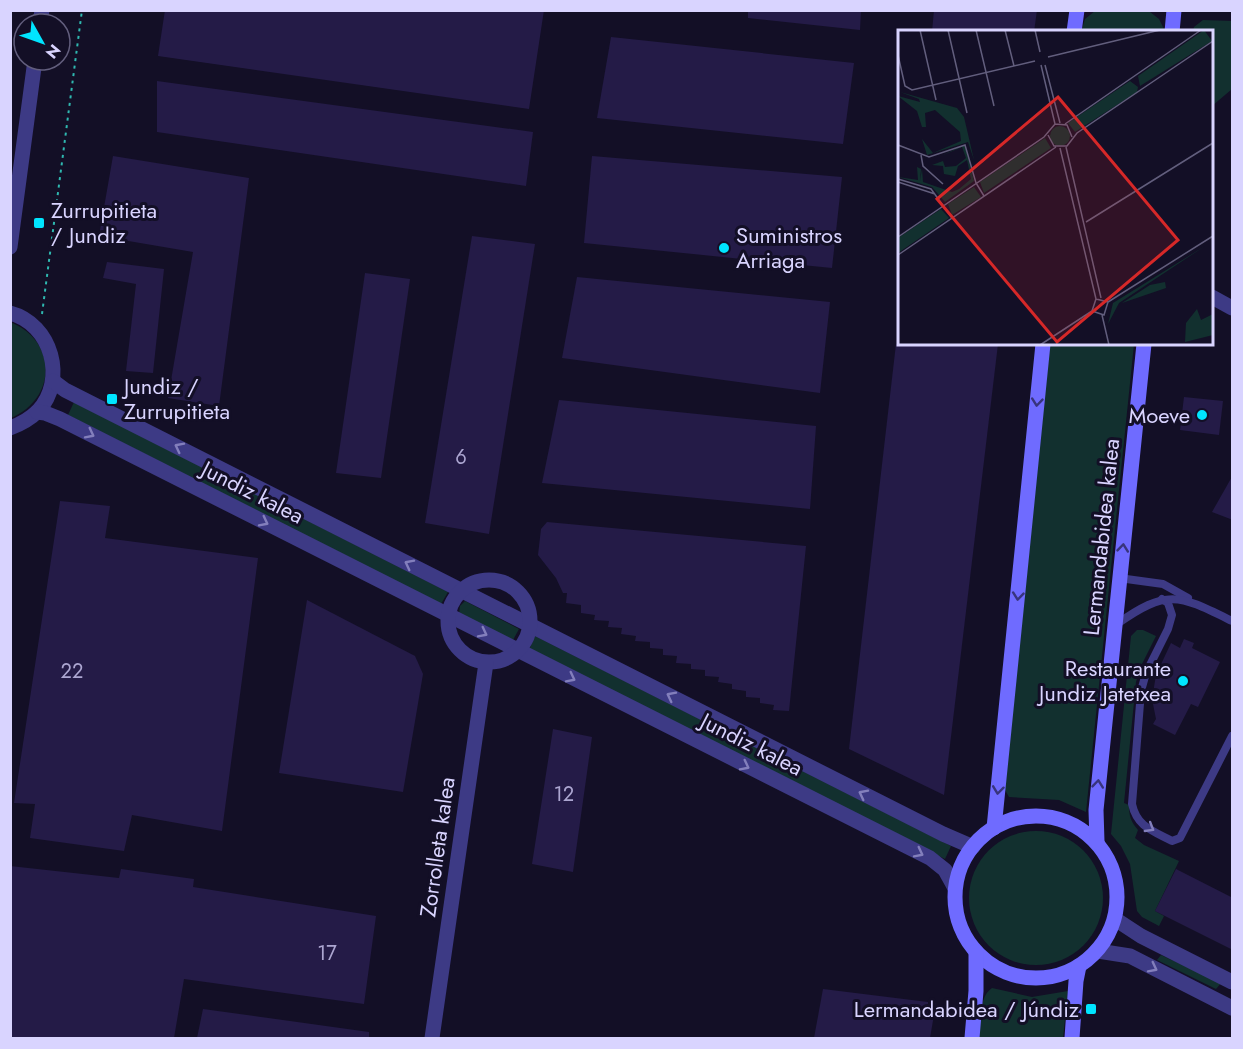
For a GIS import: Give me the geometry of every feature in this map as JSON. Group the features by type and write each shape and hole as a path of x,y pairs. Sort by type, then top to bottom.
{"street":[{"path":"1074,30 1077,10"},
{"path":"1172,30 1174,10"},
{"path":"10,247 33,72"},
{"path":"1213,298 1233,308"},
{"path":"10,313 28,321 38,330 52,354 54,367 53,381 47,398 37,412 25,422 10,428"},
{"path":"994,828 1043,345"},
{"name":"Lermandabidea kalea","path":"1096,842 1096,810 1143,345"},
{"name":"Jundiz kalea","path":"53,381 65,390 943,834 973,847"},
{"name":"Jundiz kalea","path":"37,412 60,419 930,858 945,870 955,888"},
{"path":"487,580 513,587 524,599 530,614 531,626 519,651 509,659 498,663 486,663 474,660 453,642 448,629 448,615 461,590 477,581 487,580"},
{"name":"Zorrolleta kalea","path":"432,1038 486,663"},
{"path":"1029,816 1066,821 1082,830 1096,842 1106,855 1113,870 1118,903 1108,936 1098,951 1079,966 1059,976 1036,979 1014,976 993,967 976,952 963,933 956,911 955,888 961,866 973,847 994,828 1011,820 1029,816"},
{"path":"1115,919 1141,936 1233,982"},
{"path":"1098,951 1130,956 1233,1008"},
{"path":"972,1038 976,991 976,952"},
{"path":"1072,1038 1079,966"}],"lane":[{"path":"1119,578 1163,584 1197,604"},
{"path":"1162,599 1168,603 1172,615 1168,629 1146,673 1141,692 1132,804 1139,822 1172,841 1180,838 1233,736"},
{"path":"1114,626 1139,608 1162,599 1185,599 1233,621"}],"path":[{"path":"44,292 82,10"}],"green space":[{"path":"1095,11 1150,12 1159,19 1164,30 1082,30 1085,19"},
{"path":"1203,20 1232,21 1232,89 1213,105 1213,30 1193,30"},
{"path":"10,322 26,331 37,342 44,355 46,370 44,384 37,397 26,409 11,418"},
{"path":"1050,345 1134,345 1086,812 1059,800 1009,797 1005,790"},
{"path":"74,402 448,592 441,604 68,415"},
{"path":"465,601 519,629 513,640 459,614 460,606"},
{"path":"1137,630 1143,630 1156,636 1136,682 1124,803 1129,805 1131,819 1138,830 1135,838 1144,845 1179,861 1155,911 1164,916 1159,926 1142,917 1137,911 1130,864 1121,846 1111,834 1131,636"},
{"path":"535,636 951,846 945,859 529,650"},
{"path":"1036,831 1062,836 1084,850 1098,872 1103,898 1098,924 1084,946 1062,960 1036,965 1010,960 988,946 974,924 969,898 974,872 988,850 1010,836"},
{"path":"1161,955 1221,983 1216,989 1157,960"},
{"path":"992,988 1032,997 1068,991 1063,1038 979,1038 982,1004"}],"building":[{"path":"165,10 544,10 529,109 158,56"},
{"path":"748,10 861,10 860,30 748,18"},
{"path":"934,10 1037,10 1034,30 932,30"},
{"path":"611,37 854,63 843,144 597,118"},
{"path":"157,81 533,132 526,186 157,132"},
{"path":"113,156 249,178 219,406 168,398 193,252 99,236"},
{"path":"592,156 842,177 832,268 584,243"},
{"path":"472,236 535,244 489,534 425,523"},
{"path":"107,262 164,269 153,373 126,371 136,284 103,278"},
{"path":"365,273 410,279 381,478 336,473"},
{"path":"577,277 830,302 820,393 562,358"},
{"path":"896,344 998,345 944,795 849,749"},
{"name":"Moeve","path":"1184,397 1223,401 1219,435 1180,430"},
{"path":"559,400 816,426 810,509 542,483"},
{"path":"1233,475 1233,520 1212,512"},
{"path":"60,501 110,506 105,538 258,558 222,831 132,815 124,851 30,838 35,804 14,803"},
{"path":"547,522 806,546 789,711 773,710 774,705 760,703 760,698 746,697 746,691 732,689 732,684 718,682 719,677 705,676 705,670 691,669 691,664 676,663 677,656 663,655 663,649 650,648 650,642 635,641 636,636 621,634 622,628 608,627 609,621 594,620 595,615 581,613 581,605 566,603 567,593 563,593 556,578 538,555 541,529"},
{"path":"307,600 415,656 423,674 403,792 279,773"},
{"name":"Restaurante Jundiz Jatetxea","path":"1184,639 1194,643 1192,648 1220,662 1198,707 1191,704 1175,735 1153,724 1156,719 1153,704 1154,687 1156,675 1171,643 1180,648"},
{"path":"553,729 592,737 573,872 532,864"},
{"path":"10,866 119,878 121,869 194,879 193,887 376,916 364,1004 184,979 174,1038 10,1038"},
{"path":"1176,869 1233,898 1233,950 1155,911"},
{"path":"823,989 936,1003 930,1038 814,1038"},
{"path":"203,1009 369,1032 369,1038 197,1038"}],"place":[{"name":"Zurrupitieta / Jundiz","path":"39,223"},
{"name":"Suministros Arriaga","path":"724,248"},
{"name":"Jundiz / Zurrupitieta","path":"112,399"},
{"name":"Moeve","path":"1202,415"},
{"name":"Restaurante Jundiz Jatetxea","path":"1183,681"},
{"name":"Lermandabidea / Júndiz","path":"1091,1009"}]}
